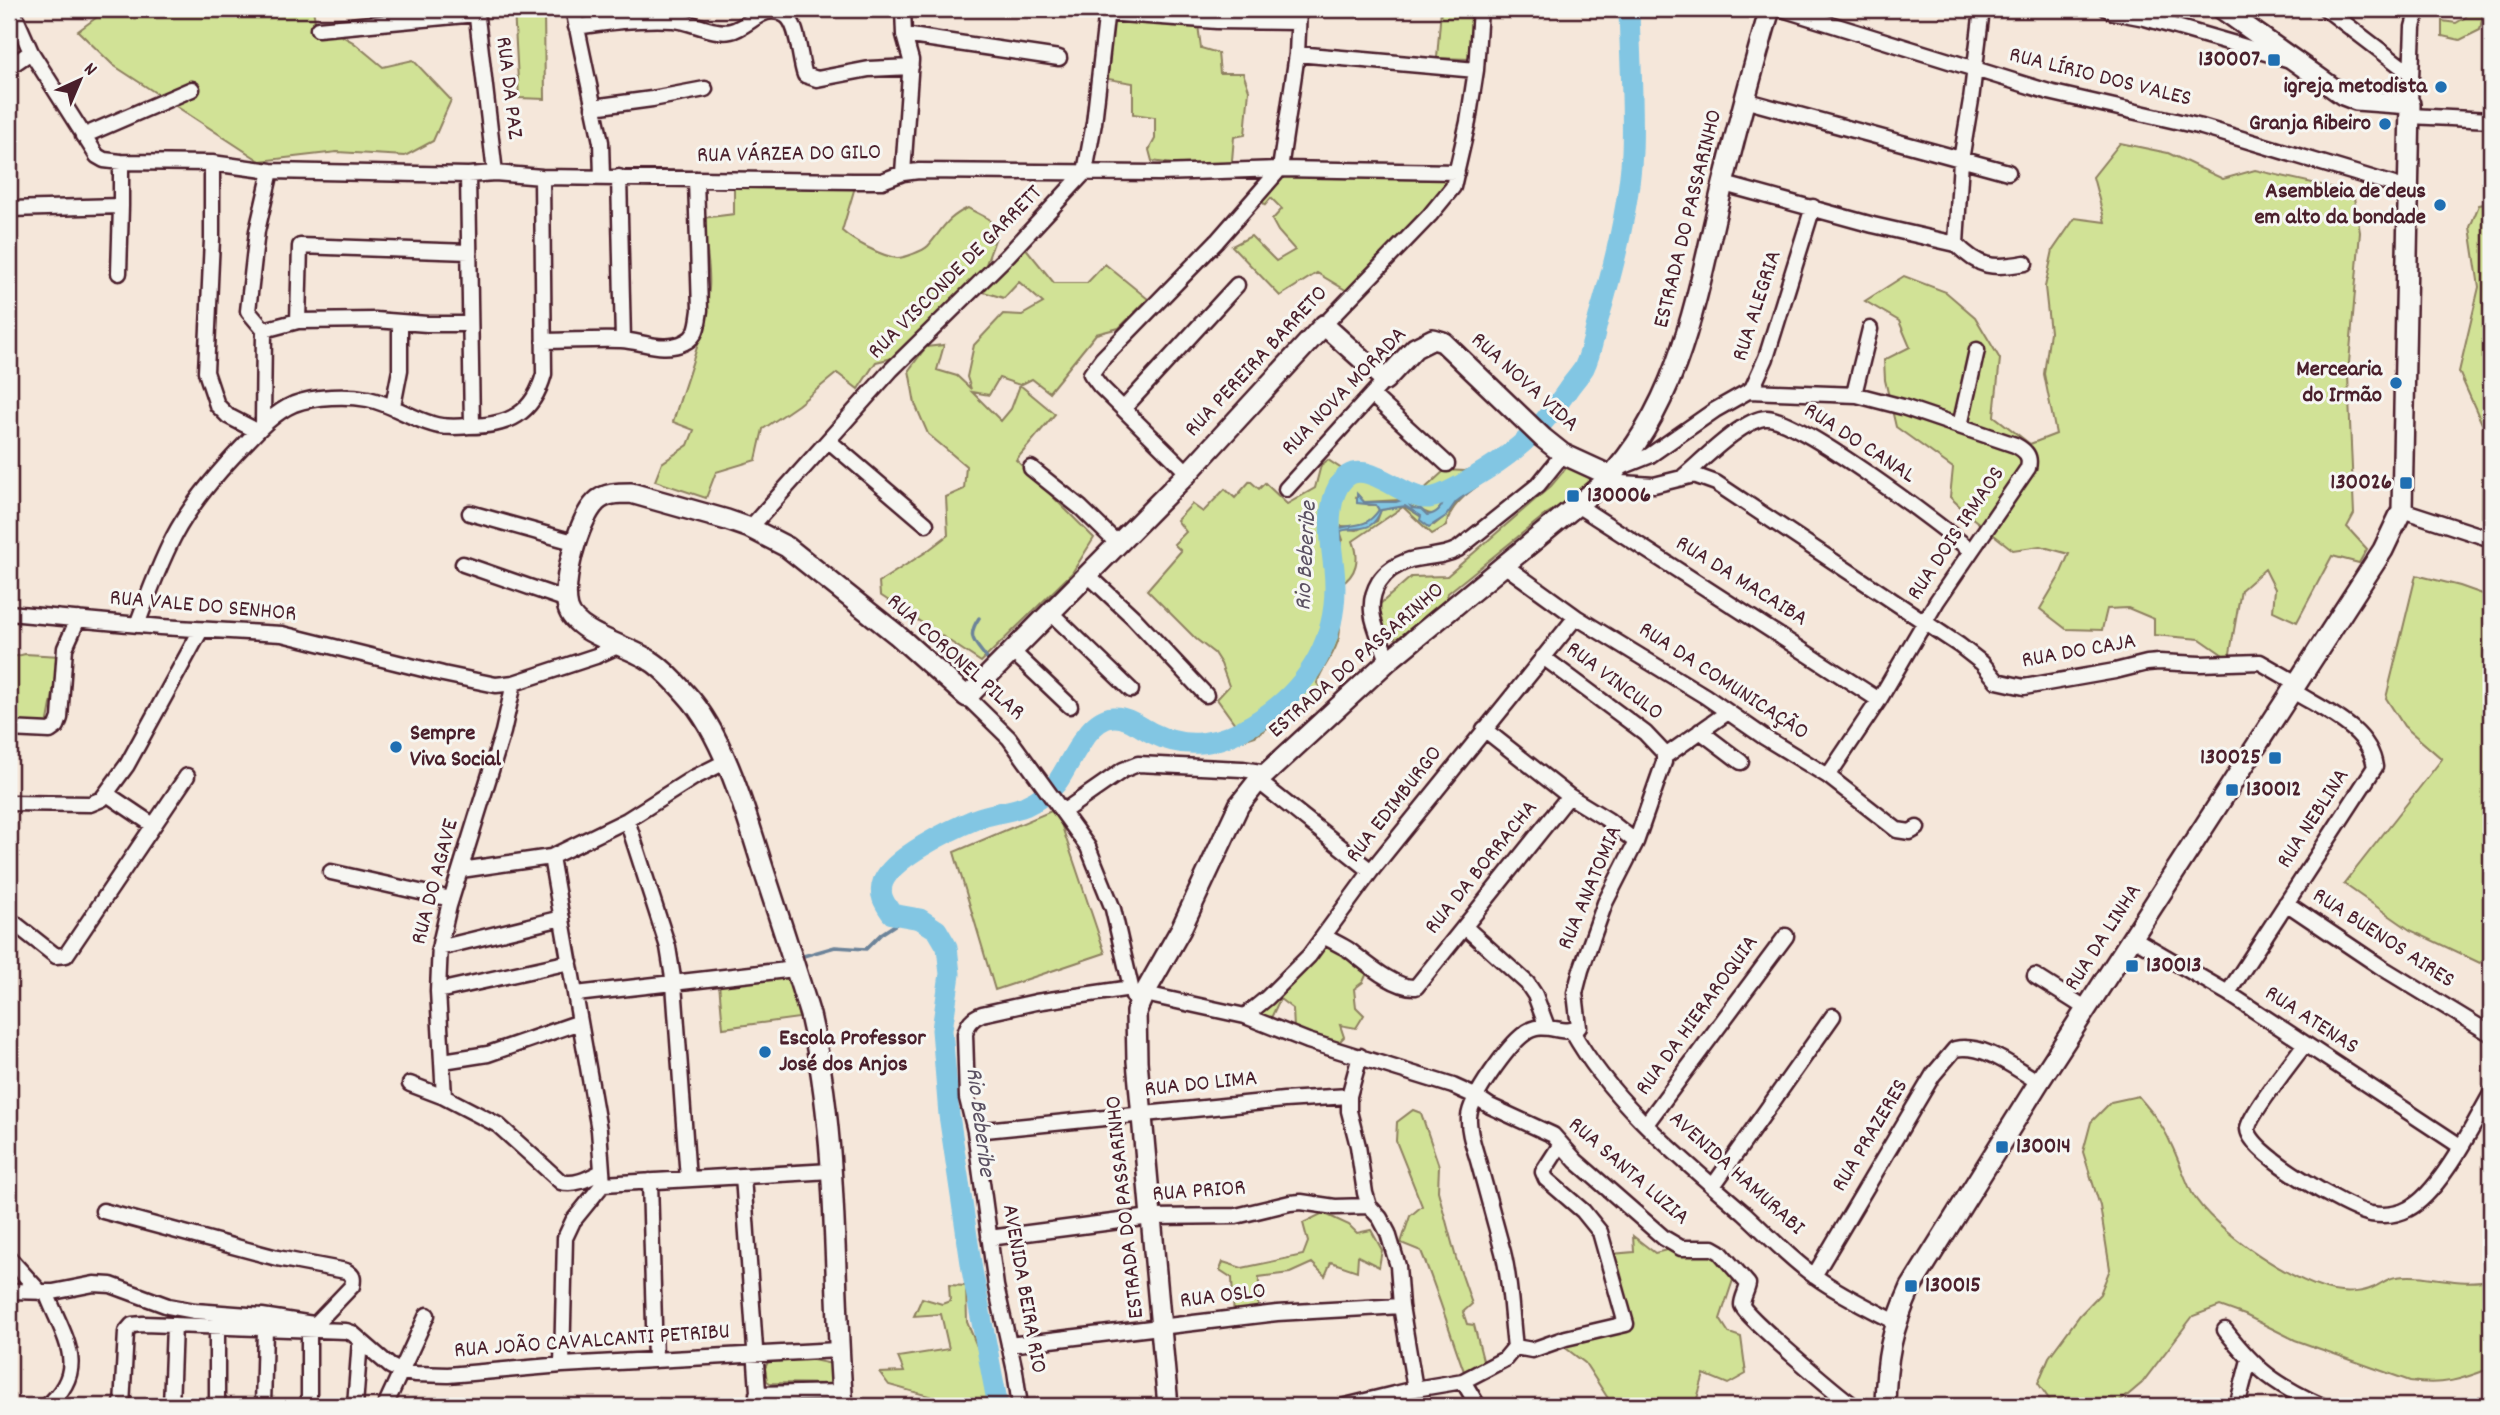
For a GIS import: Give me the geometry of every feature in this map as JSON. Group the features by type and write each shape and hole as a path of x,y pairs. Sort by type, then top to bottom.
{"street":[{"path":"12,9 31,52 97,156 104,160 121,162 118,273"},
{"path":"573,9 601,142 602,177"},
{"path":"903,9 904,36 911,67 903,173"},
{"name":"RUA PEREIRA BARRETO","path":"967,697 1188,473 1446,198 1457,172 1468,122 1476,70 1480,9"},
{"name":"ESTRADA DO PASSARINHO","path":"1168,1406 1141,1114 1137,998 1181,929 1238,806 1262,777 1388,660 1612,476 1643,436 1675,368 1698,291 1744,100 1770,9"},
{"name":"RUA LÍRIO DOS VALES","path":"1782,9 2049,92 2213,130 2371,180 2408,189"},
{"path":"1956,244 1961,160 1982,9"},
{"path":"2107,9 2156,20 2292,60"},
{"path":"2222,9 2343,96 2410,110 2491,120"},
{"path":"2326,9 2411,74"},
{"name":"RUA DA LINHA","path":"1885,1406 1886,1368 1896,1322 1911,1287 2039,1082 2296,688 2383,550 2402,510 2411,74 2413,27 2417,9"},
{"path":"318,29 476,11"},
{"name":"RUA DA PAZ","path":"476,11 495,173"},
{"path":"1085,172 1094,123 1107,11 1217,20 1299,15 1297,54 1280,169 1217,241 1093,369 1093,378 1188,473"},
{"path":"576,27 675,20 720,31 732,31 756,15 771,12 787,16 792,22 801,66 805,75 810,78 869,69 911,67"},
{"path":"904,36 1059,58"},
{"path":"9,67 31,52"},
{"path":"1297,54 1476,70"},
{"path":"83,136 192,89"},
{"path":"593,107 705,89"},
{"path":"1744,100 2008,172"},
{"name":"RUA VÁRZEA DO GILO","path":"121,162 212,163 271,172 468,175 495,173 542,177 882,181 903,173 1160,173 1280,169 1457,172"},
{"path":"212,163 212,239 206,372 217,405 228,416 260,428"},
{"path":"260,428 264,330 248,311 257,232 271,172"},
{"name":"RUA VISCONDE DE GARRETT","path":"750,528 891,370 969,294 1085,172"},
{"path":"468,175 472,426"},
{"path":"137,625 165,553 215,476 260,428 293,405 310,400 364,398 393,406 430,424 446,427 509,421 530,405 539,392 544,374 542,177"},
{"path":"619,177 623,340"},
{"path":"544,341 623,340 665,347 684,343 696,331 700,310 696,179"},
{"path":"1724,184 1873,225 1956,244 1977,262 1992,267 2025,263"},
{"path":"9,209 121,206"},
{"name":"RUA ALEGRIA","path":"1612,476 1649,456 1715,410 1749,391 1758,379 1813,207"},
{"path":"298,321 300,246 469,251"},
{"path":"1124,408 1237,285"},
{"path":"264,330 298,321 375,320 470,324"},
{"path":"393,406 399,383 400,323"},
{"path":"1324,325 1447,464"},
{"path":"1854,394 1870,330"},
{"name":"RUA NOVA MORADA","path":"1286,489 1415,348 1433,339 1443,342"},
{"name":"RUA NOVA VIDA","path":"1443,342 1528,425 1563,454 1612,476"},
{"path":"1960,426 1978,350"},
{"name":"RUA DOIS IRMAOS","path":"1749,391 1854,394 1903,407 2015,445 2025,450 2029,461 2028,468 2006,503 1971,551 1879,700 1828,776"},
{"name":"RUA DO CANAL","path":"1684,476 1738,432 1758,420 1767,417 1776,419 1829,449 1946,530 1971,551"},
{"path":"829,441 926,524"},
{"path":"1388,660 1370,604 1373,593 1387,572 1413,559 1446,555 1458,548 1538,485 1563,454"},
{"path":"1031,468 1081,508 1118,544"},
{"name":"RUA DO CAJA","path":"1684,476 1694,475 1716,483 1974,656 1997,681 2025,687 2147,663 2260,662 2296,688"},
{"path":"1612,476 1654,485 1684,476"},
{"name":"RUA CORONEL PILAR","path":"577,543 589,512 597,501 616,493 631,494 750,528 787,547 807,562 967,697 1009,738 1088,847 1114,909 1137,998"},
{"name":"RUA DA MACAIBA","path":"1577,505 1879,700"},
{"path":"2402,510 2491,539"},
{"path":"470,513 577,543 566,581 567,605"},
{"path":"463,564 567,605 584,627 654,663 687,695 700,712 725,762 750,826 818,1048 828,1117 842,1399 758,1400 743,1176"},
{"name":"RUA DA COMUNICAÇÃO","path":"1504,565 1576,617 1828,776 1897,830 1910,832 1917,828"},
{"path":"1087,574 1133,617 1206,695"},
{"path":"1050,612 1131,690"},
{"name":"RUA VALE DO SENHOR","path":"9,613 201,630 282,634 488,684 514,684"},
{"name":"RUA EDIMBURGO","path":"1245,1016 1289,977 1324,936 1371,871 1576,617"},
{"path":"9,729 50,731 57,726 60,718 65,648 78,619"},
{"path":"9,803 90,804 104,796 127,765 201,630"},
{"path":"1380,634 1408,645"},
{"path":"514,684 620,645"},
{"path":"1012,651 1070,706"},
{"name":"RUA VINCULO","path":"1544,657 1657,743 1664,752 1664,757"},
{"name":"RUA DO AGAVE","path":"444,1097 438,991 439,948 451,899 503,733 514,684"},
{"name":"RUA NEBLINA","path":"2228,993 2375,767 2373,756 2364,740 2296,688"},
{"path":"1664,757 1728,712"},
{"path":"1484,729 1569,796 1608,820 1636,842"},
{"path":"1700,731 1741,762"},
{"name":"RUA ANATOMIA","path":"1572,1031 1577,1029 1580,1023 1575,993 1581,970 1605,903 1636,842 1664,757"},
{"path":"461,870 551,857 626,820 693,778 725,762"},
{"path":"1064,811 1123,770 1138,764 1242,769 1262,777 1371,871"},
{"path":"9,919 56,956 66,955 187,776"},
{"path":"104,796 153,825"},
{"name":"RUA DA BORRACHA","path":"1324,936 1374,970 1407,987 1416,987 1569,796"},
{"path":"626,820 668,947 674,984 688,1179"},
{"path":"551,857 599,1130 602,1178 573,1221 565,1238 562,1365"},
{"path":"331,872 451,899"},
{"name":"RUA BUENOS AIRES","path":"2286,903 2381,967 2491,1034"},
{"path":"439,948 562,918"},
{"path":"1465,927 1527,983 1535,995 1547,1027"},
{"name":"RUA DA HIERAROQUIA","path":"1646,1124 1786,936"},
{"name":"RUA ATENAS","path":"2133,938 2228,993 2460,1146"},
{"path":"438,991 570,962"},
{"path":"576,994 674,984 793,962"},
{"path":"2035,976 2087,1009"},
{"name":"RUA SANTA LUZIA","path":"974,1017 1036,1002 1137,998 1245,1016 1308,1041 1453,1086 1510,1116 1547,1131 1576,1161 1675,1246 1689,1249 1705,1247 1720,1252 1748,1284 1743,1309 1854,1406"},
{"path":"1713,1186 1833,1016"},
{"name":"AVENIDA BEIRA RIO","path":"974,1017 967,1025 964,1043 967,1098 975,1131 998,1294 1020,1406"},
{"path":"443,1060 498,1051 580,1022"},
{"path":"1515,1347 1506,1266 1470,1131 1470,1108 1475,1096 1515,1042 1525,1033 1535,1027 1572,1031"},
{"name":"AVENIDA HAMURABI","path":"1572,1031 1603,1078 1646,1124 1713,1186 1814,1276 1896,1322"},
{"path":"2305,1044 2257,1110 2248,1127 2249,1136 2268,1156 2349,1207 2372,1214 2395,1215 2411,1208 2425,1196 2438,1181 2491,1094"},
{"name":"RUA PRAZERES","path":"1814,1276 1933,1075 1955,1049 1966,1047 1984,1052 2039,1082"},
{"path":"1360,1056 1349,1096 1349,1111 1362,1183 1370,1206 1380,1218 1395,1252 1415,1389"},
{"path":"410,1084 444,1097 498,1125 561,1182 568,1184 602,1178 650,1181 831,1171"},
{"name":"RUA DO LIMA","path":"975,1131 1349,1096"},
{"path":"1515,1347 1531,1350 1566,1338 1626,1324 1600,1232 1589,1216 1546,1179 1543,1172 1561,1144"},
{"path":"650,1181 654,1360"},
{"name":"RUA PRIOR","path":"989,1238 1151,1217 1236,1216 1301,1202 1335,1207 1370,1206"},
{"path":"103,1211 277,1258 351,1274 354,1279 352,1286 312,1327 309,1406"},
{"path":"9,1258 43,1292 68,1348 70,1376 66,1386 47,1406"},
{"path":"9,1291 43,1292 94,1284 111,1285 168,1306 195,1311 262,1316 352,1333 390,1366 402,1372"},
{"name":"RUA OSLO","path":"1009,1345 1278,1313 1401,1306"},
{"path":"385,1406 428,1315"},
{"path":"122,1406 124,1347 128,1328 144,1324 265,1329 312,1327"},
{"path":"171,1406 174,1325"},
{"path":"217,1326 217,1406"},
{"path":"263,1406 265,1329"},
{"path":"2225,1330 2249,1360 2286,1389 2322,1406"},
{"path":"355,1406 360,1340"},
{"path":"1345,1406 1415,1389 1463,1381 1505,1359 1515,1347"},
{"name":"RUA JOÃO CAVALCANTI PETRIBU","path":"402,1372 448,1375 562,1365 838,1350"},
{"path":"2237,1406 2249,1360"},
{"path":"1463,1381 1478,1406"}],"green space":[{"path":"108,9 313,9 315,21 353,42 383,67 413,60 451,100 433,141 405,156 337,152 260,161 113,65 78,31"},
{"path":"514,9 544,9 545,99 519,98"},
{"path":"1441,9 1475,9 1472,59 1437,58"},
{"path":"2467,9 2484,9 2480,30 2460,40 2442,36 2442,21 2456,23 2466,17"},
{"path":"1113,18 1198,25 1201,48 1218,53 1220,73 1243,73 1249,90 1245,135 1234,137 1231,172 1152,161 1149,150 1155,139 1155,117 1133,114 1133,83 1108,79"},
{"path":"2120,143 2168,153 2223,179 2255,170 2353,192 2360,232 2348,375 2354,514 2347,527 2367,549 2359,563 2332,556 2297,622 2273,611 2275,589 2265,569 2241,590 2229,659 2200,639 2154,635 2154,619 2128,608 2107,609 2102,630 2066,629 2040,609 2069,554 2040,546 2013,550 1950,497 1953,468 1896,427 1885,380 1884,360 1910,347 1899,321 1865,301 1904,276 1946,292 1975,317 2000,359 1994,416 2030,444 2056,434 2044,374 2050,332 2045,287 2053,250 2075,218 2105,222 2093,177"},
{"path":"1282,175 1447,180 1443,193 1349,292 1317,273 1280,296 1232,246 1251,236 1276,261 1295,250 1272,220 1282,209 1271,198 1265,205 1258,195"},
{"path":"734,185 855,187 842,231 868,247 897,258 926,248 950,220 968,208 989,219 997,234 985,267 897,357 876,362 858,389 837,373 763,429 756,460 716,472 706,498 655,481 662,463 688,445 694,430 673,422 707,306 709,271 702,218 734,214"},
{"path":"2491,203 2491,525 2482,517 2483,426 2459,372 2479,287 2470,227 2479,205"},
{"path":"1024,246 1054,283 1087,283 1105,264 1148,299 1119,328 1096,334 1049,392 1032,379 1020,385 1055,414 1016,460 1094,538 1072,573 981,662 880,595 879,582 948,535 946,497 964,489 966,466 928,434 915,404 909,370 926,347 944,345 937,370 957,376 971,389 967,377 974,345 1003,314 1022,315 1043,303 1019,282 1004,298 980,291","holes":["999,378 1020,385 1011,409 1001,421 972,392 989,395"]},
{"path":"1523,448 1529,448 1469,492 1450,513 1446,526 1432,534 1403,507 1353,541 1356,566 1340,585 1339,637 1317,683 1321,689 1308,705 1299,697 1287,715 1255,736 1243,740 1238,736 1235,724 1217,699 1229,686 1221,664 1214,653 1196,639 1147,590 1181,551 1174,544 1186,532 1177,520 1192,504 1203,512 1225,489 1235,498 1250,481 1259,489 1265,483 1287,504 1315,488 1321,465 1328,460 1348,473 1357,467 1367,475 1381,469 1399,483 1420,493 1445,470 1465,471 1494,461 1485,469 1479,481 1473,481 1453,494 1453,498 1445,500 1438,511 1432,514 1401,500 1364,502 1358,495 1356,498 1369,505 1376,505 1379,510 1364,524 1342,526 1339,532 1339,544 1343,540 1340,531 1357,530 1377,521 1381,510 1404,506 1434,525 1466,493"},
{"path":"1571,465 1593,478 1593,483 1546,514 1448,593 1443,608 1401,640 1383,634 1376,609 1379,605 1411,577 1447,576 1551,486"},
{"path":"2416,575 2491,597 2491,954 2480,963 2410,930 2344,884 2442,759 2404,726 2386,698"},
{"path":"25,654 60,656 47,726 9,725 9,658"},
{"path":"1056,809 1105,953 995,990 954,852"},
{"path":"1328,942 1367,973 1363,982 1354,989 1356,1007 1364,1015 1356,1028 1340,1025 1344,1037 1337,1044 1294,1029 1293,1009 1280,999 1270,1020 1252,1015"},
{"path":"789,974 799,1018 723,1028 719,983"},
{"path":"2138,1096 2164,1131 2192,1193 2202,1207 2237,1239 2281,1269 2303,1280 2341,1292 2369,1289 2396,1277 2420,1276 2467,1282 2491,1279 2491,1368 2451,1381 2410,1381 2295,1340 2245,1315 2220,1306 2193,1316 2142,1383 2115,1406 2053,1405 2038,1383 2049,1357 2080,1315 2100,1294 2110,1269 2100,1206 2083,1152 2091,1122 2111,1102"},
{"path":"1413,1110 1421,1113 1439,1166 1438,1191 1472,1304 1463,1312 1467,1324 1474,1325 1484,1364 1465,1374 1421,1251 1401,1243 1410,1216 1422,1206 1396,1141 1397,1122"},
{"path":"1323,1213 1349,1225 1357,1233 1371,1230 1382,1250 1379,1267 1358,1256 1357,1271 1331,1262 1325,1276 1312,1263 1290,1273 1259,1277 1258,1311 1234,1319 1232,1278 1220,1270 1223,1262 1242,1268 1303,1255 1308,1242 1303,1223"},
{"path":"1633,1236 1655,1253 1671,1249 1715,1254 1734,1277 1720,1319 1729,1333 1741,1337 1746,1374 1728,1384 1704,1374 1695,1406 1613,1406 1585,1363 1559,1343 1626,1324 1612,1254 1634,1252"},
{"path":"949,1285 966,1286 967,1322 983,1361 993,1406 948,1406 947,1401 889,1385 880,1373 904,1372 898,1357 949,1349 941,1314 914,1316 922,1298 942,1304 950,1301"},
{"path":"795,1360 832,1364 834,1384 767,1381 765,1368 768,1362"}],"water":[{"path":"1525,433 1531,439 1526,447 1516,456 1508,458 1494,473 1456,502 1446,516 1429,527 1420,520 1421,516 1405,506 1381,510 1369,526 1341,531 1341,547 1339,544 1340,528 1366,522 1379,510 1376,505 1357,503 1357,494 1364,502 1396,502 1405,499 1412,508 1421,509 1427,515 1433,514 1445,500 1453,498 1463,479 1469,475 1473,481 1479,481 1485,469"}],"waterway":[{"name":"Rio Beberibe","path":"998,1406 972,1270 949,1115 942,1030 950,974 947,947 937,930 920,919 892,914 882,895 883,882 898,863 939,837 976,819 1025,806 1043,795 1058,781 1088,733 1104,720 1123,718 1165,739 1191,743 1216,740 1253,724 1273,710 1306,677 1326,638 1335,593 1330,515 1339,485 1348,475 1359,472 1370,474 1418,497 1429,498 1445,493 1498,462 1544,421 1586,363 1620,237 1632,152 1629,9"},
{"path":"979,618 973,636 988,663"},
{"path":"800,957 835,947 866,949 881,934 907,917"},
{"path":"540,930 555,928"},
{"path":"762,966 785,961"}],"place":[{"name":"130007","path":"2274,60"},
{"name":"igreja metodista","path":"2441,87"},
{"name":"Granja Ribeiro","path":"2385,124"},
{"name":"Asembleia de deus em alto da bondade","path":"2440,205"},
{"name":"Mercearia do Irmão","path":"2396,383"},
{"name":"130026","path":"2406,483"},
{"name":"130006","path":"1573,496"},
{"name":"Sempre Viva Social","path":"396,747"},
{"name":"130025","path":"2275,758"},
{"name":"130012","path":"2232,790"},
{"name":"130013","path":"2132,966"},
{"name":"Escola Professor José dos Anjos","path":"765,1052"},
{"name":"130014","path":"2002,1147"},
{"name":"130015","path":"1911,1286"}]}
